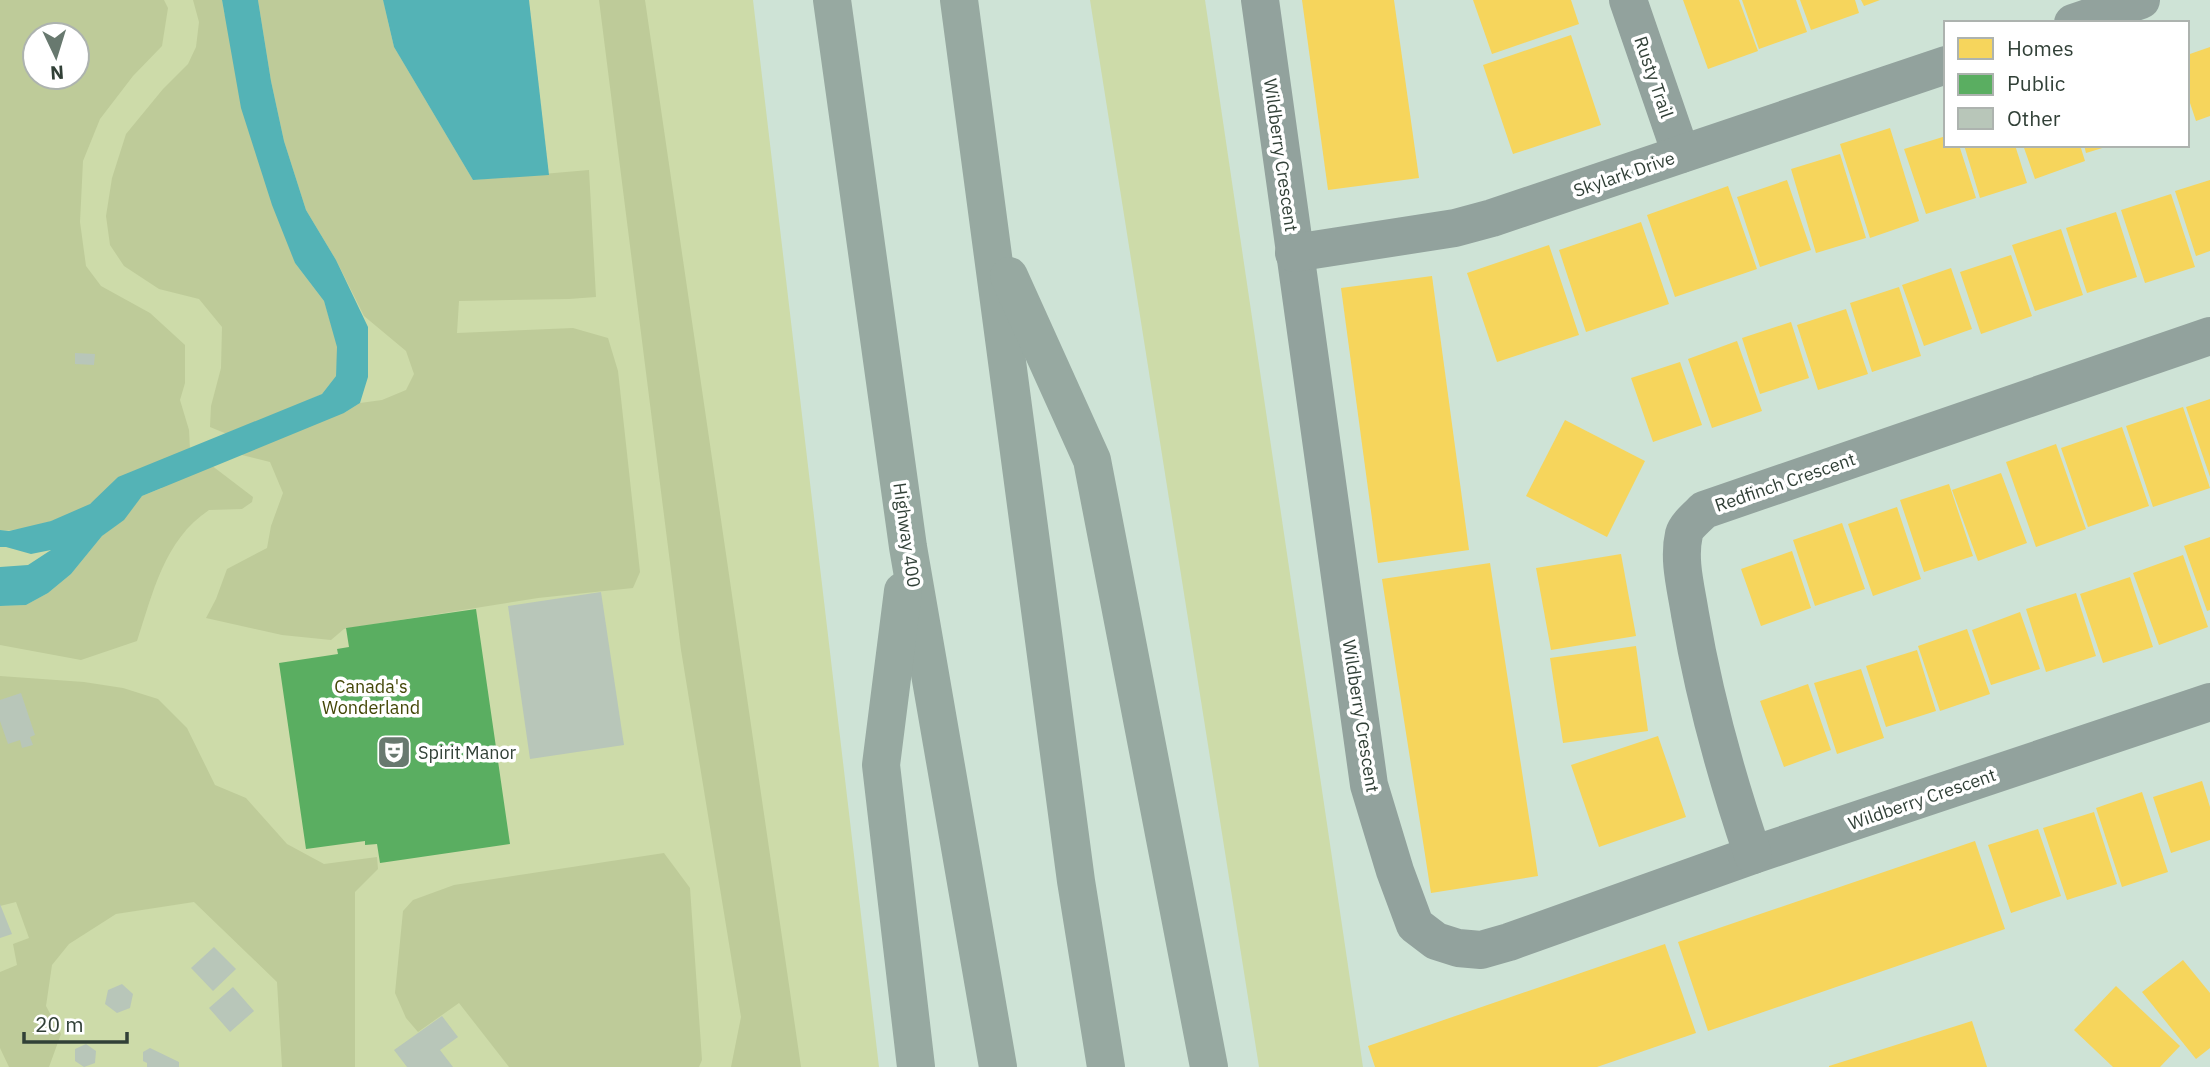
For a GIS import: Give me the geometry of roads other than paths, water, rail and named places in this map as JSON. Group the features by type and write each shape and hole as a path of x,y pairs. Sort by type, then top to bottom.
{"highway":[{"name":"Highway 400","path":"832,0 908,547 998,1067"},
{"path":"959,0 1076,881 1106,1067"},
{"path":"992,239 1092,460 1209,1067"},
{"path":"908,547 881,765 916,1067"}],"street":[{"name":"Wildberry Crescent","path":"1260,0 1369,785 1395,871 1415,925 1436,941 1458,948 1481,950 1510,942 1754,856 2210,702"},
{"name":"Rusty Trail","path":"1628,0 1681,154"},
{"path":"2079,21 2141,0"},
{"name":"Skylark Drive","path":"1294,253 1455,228 1492,218 1944,66"},
{"name":"Redfinch Crescent","path":"1754,856 1734,797 1700,671 1682,559 1685,531 1691,524 1704,510 2210,336"}],"water":[{"path":"222,0 258,0 284,141 306,210 336,260 368,327 368,377 360,403 344,413 142,496 124,520 102,536 71,574 48,593 26,605 0,606 0,567 28,565 51,550 31,554 0,547 0,530 9,531 51,521 90,504 118,477 322,394 336,376 337,347 324,301 295,263 272,205 241,108"},
{"path":"383,0 529,0 549,175 473,180 394,47"}],"place":[{"name":"Spirit Manor","path":"394,752"}],"park label":[{"name":"Canada's Wonderland","path":"371,696"}]}
